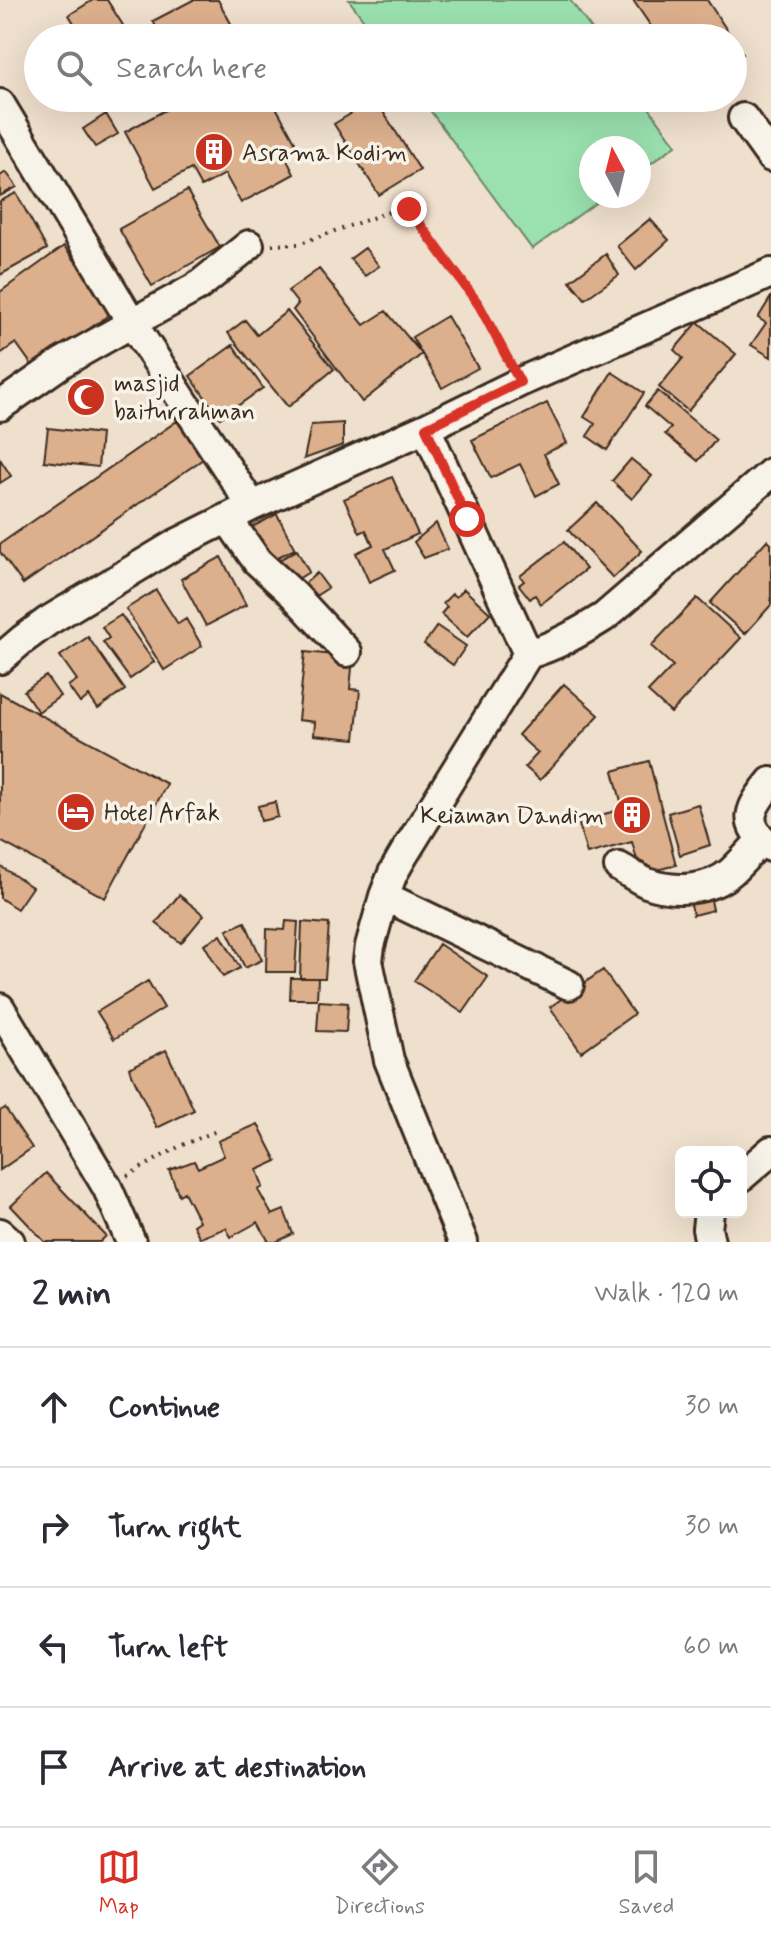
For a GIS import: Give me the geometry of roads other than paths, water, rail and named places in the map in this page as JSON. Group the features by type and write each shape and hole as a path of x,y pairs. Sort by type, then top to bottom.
{"street":[{"path":"0,104 132,323 240,512 257,561 347,652"},
{"path":"743,118 771,157"},
{"path":"0,406 63,362 197,287 249,245"},
{"path":"0,659 62,613 155,555 240,512 520,382 771,273"},
{"path":"426,428 528,654"},
{"path":"463,1242 384,1045 368,961 393,873 528,654 578,633 604,617 771,473"},
{"path":"619,867 647,883 680,889 692,889 730,874 766,843 752,827 752,809 771,782"},
{"path":"384,896 569,985"},
{"path":"0,1008 107,1187 131,1242"},
{"path":"747,1172 771,1151"},
{"path":"708,1218 710,1242"},
{"path":"0,1233 10,1242"}],"place":[{"name":"Asrama Kodim","path":"214,152"},
{"name":"masjid baiturrahman","path":"86,397"},
{"name":"Hotel Arfak","path":"76,812"},
{"name":"Keiaman Dandim","path":"632,815"}]}
